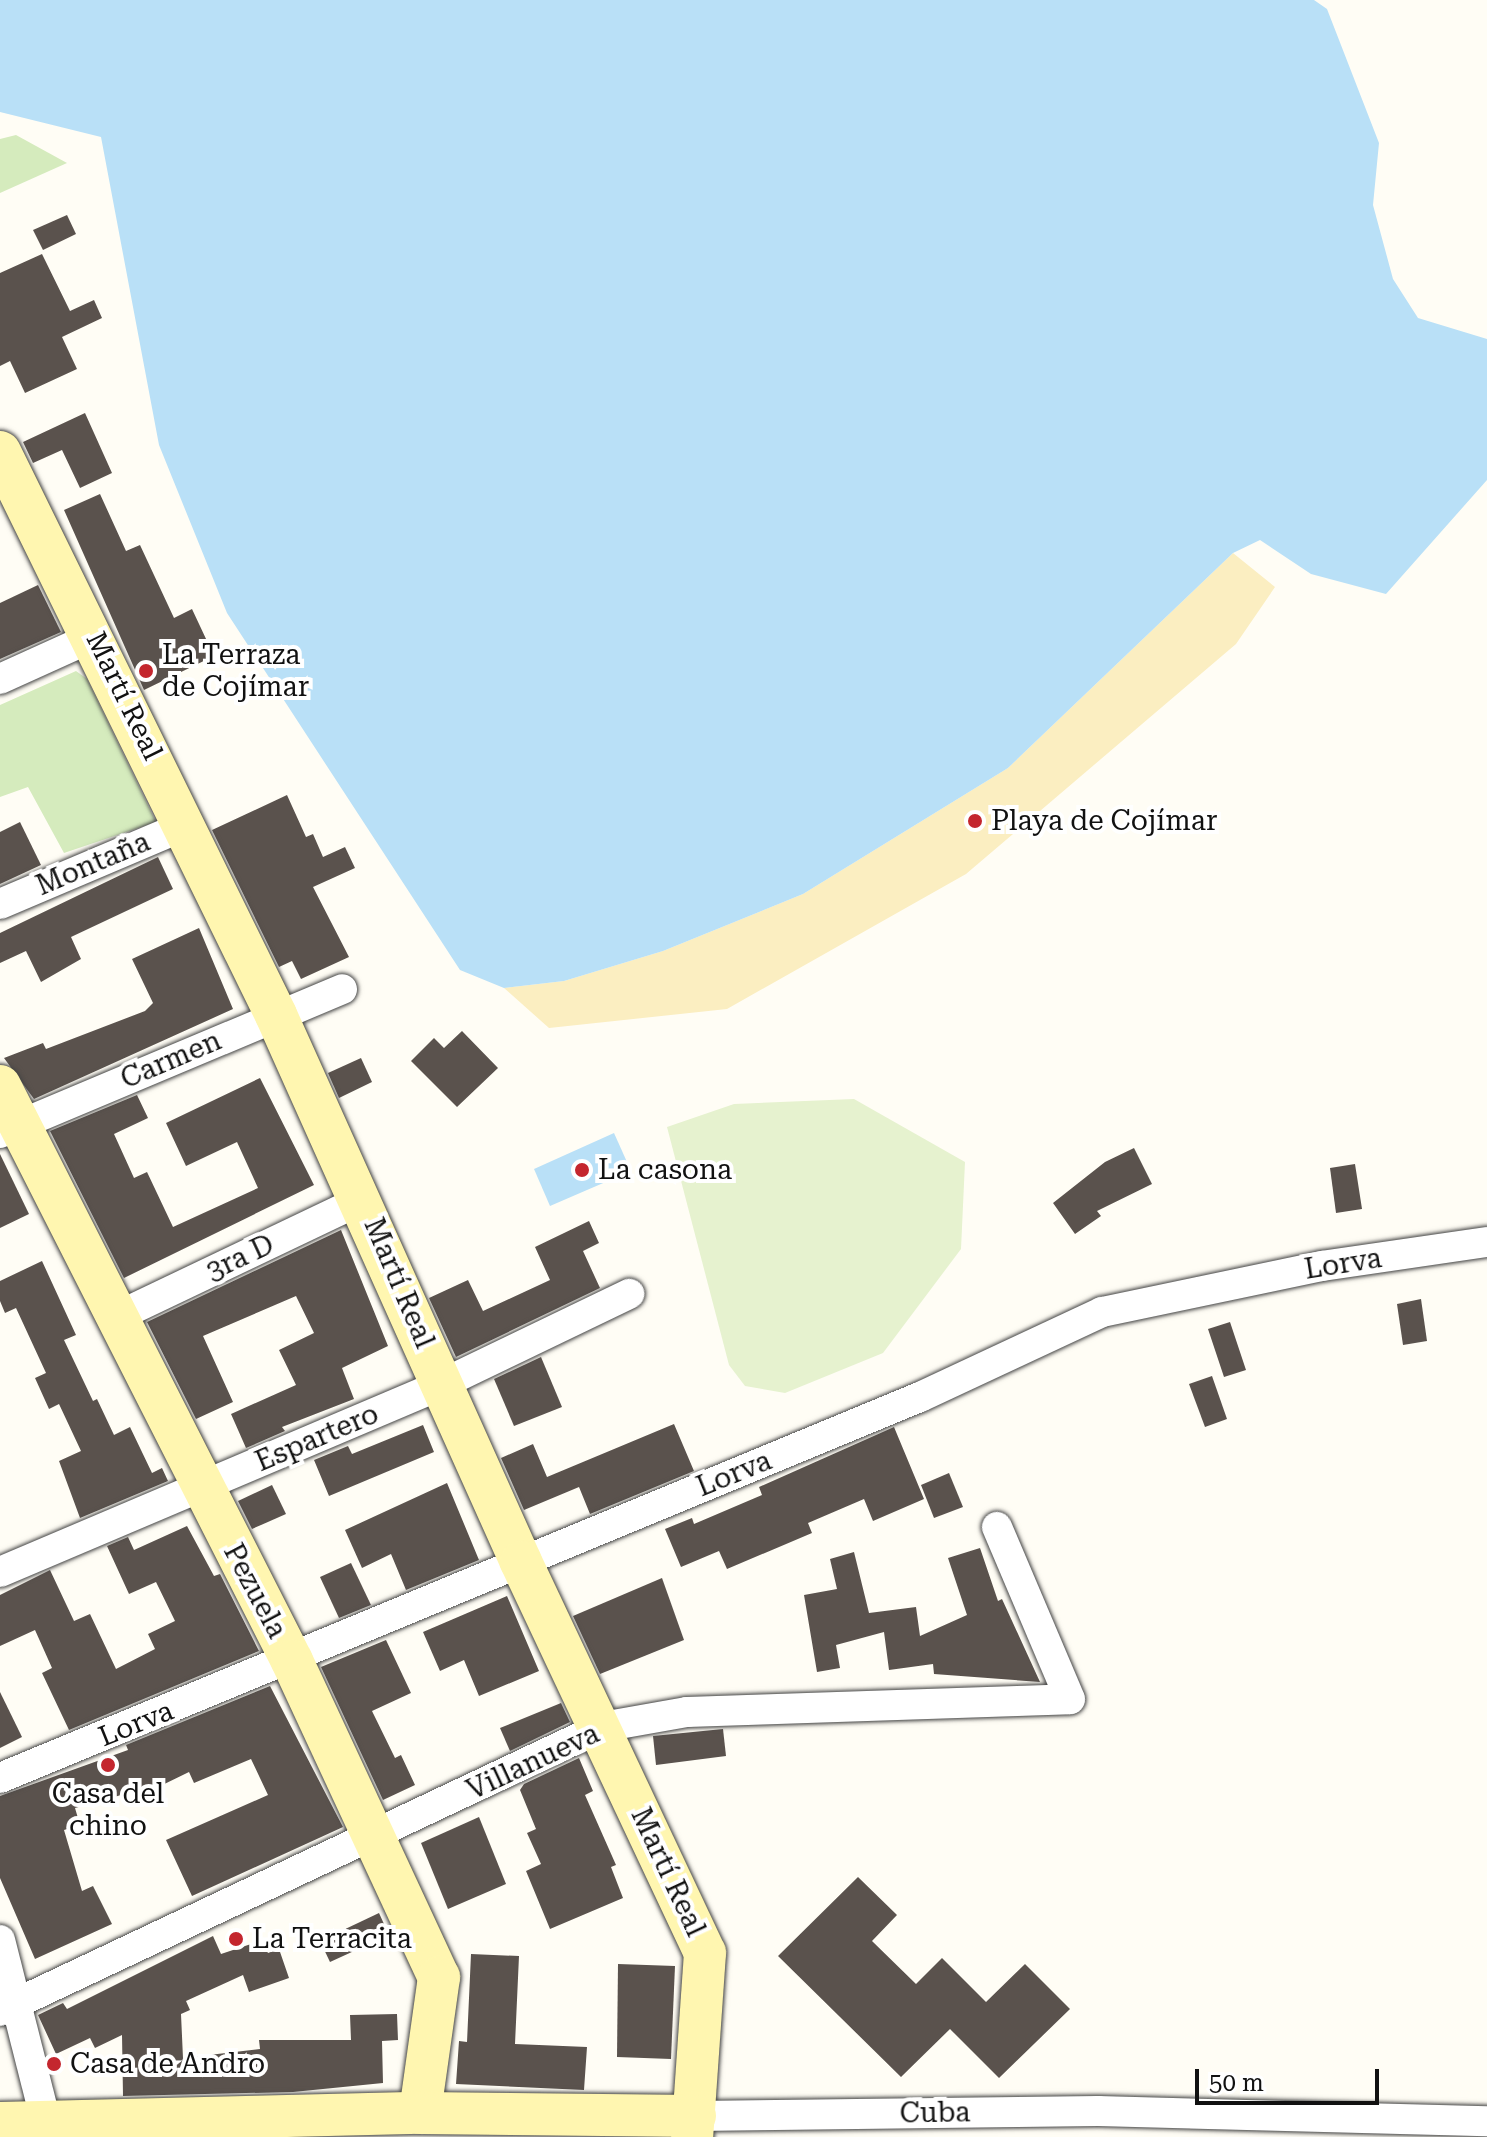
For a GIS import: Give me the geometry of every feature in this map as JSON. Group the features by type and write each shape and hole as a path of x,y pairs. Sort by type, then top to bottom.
{"main road":[{"name":"Martí Real","path":"0,452 95,636 363,1199 521,1562 602,1727 705,1953 694,2126"},
{"name":"Pezuela","path":"0,1086 11,1129 118,1316 377,1836 439,1977 420,2113"},
{"name":"Cuba","path":"0,2123 49,2130 420,2113 694,2126"}],"street":[{"path":"0,679 95,636"},
{"name":"Montaña","path":"0,904 186,825"},
{"name":"Carmen","path":"11,1129 342,989"},
{"name":"3ra D","path":"118,1316 363,1199"},
{"name":"Lorva","path":"0,1778 292,1661 521,1562 920,1397 1102,1312 1322,1266 1487,1242"},
{"name":"Espartero","path":"0,1572 442,1384 629,1294"},
{"name":"Villanueva","path":"9,2008 602,1727 687,1712 1070,1699 997,1527"},
{"path":"0,1940 9,2008 49,2130"},
{"name":"Cuba","path":"694,2126 1487,2121"}],"green space":[{"path":"16,135 67,163 0,193 0,139"},
{"path":"76,671 87,679 156,822 64,853 28,787 0,797 0,705"},
{"path":"854,1099 965,1162 961,1249 883,1353 785,1393 745,1386 729,1365 667,1127 734,1104"}],"sand":[{"name":"Playa de Cojímar","path":"1233,553 1275,587 1236,644 966,874 727,1009 549,1028 504,988 564,981 663,951 803,894 1008,768"}],"water":[{"path":"0,0 1314,0 1327,9 1379,143 1373,205 1393,279 1418,318 1487,339 1487,480 1386,594 1311,574 1260,540 1233,553 1008,768 803,894 663,951 564,981 504,988 460,970 227,613 159,445 101,137 0,112"},
{"name":"La casona","path":"614,1133 631,1171 550,1206 534,1169"}],"building":[{"path":"67,215 76,234 43,250 33,230"},
{"path":"42,254 70,311 94,300 102,318 62,337 77,369 25,393 10,361 0,366 0,273"},
{"path":"85,413 112,473 80,488 62,450 33,463 23,442"},
{"path":"100,494 126,551 140,545 174,618 192,609 214,656 144,690 64,510"},
{"path":"38,585 61,632 0,659 0,603"},
{"path":"287,795 306,837 313,834 323,857 345,847 355,868 313,887 349,957 301,979 292,961 279,967 212,830"},
{"path":"20,822 41,865 0,884 0,832"},
{"path":"158,857 173,889 71,937 81,959 41,982 26,951 0,963 0,933"},
{"path":"199,928 233,1009 34,1099 4,1058 43,1043 46,1049 145,1011 153,1003 132,959"},
{"path":"462,1031 498,1068 457,1107 411,1061 434,1038 444,1048"},
{"path":"361,1058 372,1082 339,1098 328,1073"},
{"path":"260,1078 314,1185 124,1278 50,1131 137,1095 148,1118 114,1134 134,1178 147,1172 173,1227 258,1188 237,1142 186,1166 166,1123"},
{"path":"1134,1148 1152,1184 1097,1211 1101,1216 1075,1234 1053,1203 1105,1162"},
{"path":"0,1154 29,1214 0,1228"},
{"path":"1355,1164 1362,1209 1336,1213 1330,1168"},
{"path":"589,1221 599,1243 583,1251 600,1288 456,1357 429,1298 468,1280 483,1311 550,1280 535,1247"},
{"path":"341,1230 388,1346 342,1368 354,1399 282,1427 285,1431 246,1448 231,1414 296,1385 279,1350 314,1333 296,1296 203,1336 233,1402 196,1419 147,1322"},
{"path":"42,1261 76,1335 64,1340 93,1401 97,1399 114,1435 130,1427 152,1473 162,1468 168,1481 80,1518 59,1461 81,1451 59,1404 49,1409 35,1378 46,1373 16,1308 5,1313 0,1301 0,1281"},
{"path":"1421,1299 1427,1341 1403,1345 1397,1304"},
{"path":"1230,1322 1246,1370 1224,1377 1208,1329"},
{"path":"541,1357 562,1407 514,1426 494,1379"},
{"path":"1212,1376 1227,1419 1205,1427 1189,1384"},
{"path":"674,1424 694,1471 590,1514 579,1487 524,1510 501,1458 533,1444 547,1477"},
{"path":"423,1425 434,1452 329,1496 314,1460 348,1446 352,1454"},
{"path":"894,1427 924,1499 873,1521 864,1499 808,1523 812,1533 727,1569 719,1551 681,1567 665,1529 692,1518 694,1524 762,1495 759,1487"},
{"path":"949,1473 963,1507 934,1518 921,1485"},
{"path":"447,1483 479,1560 406,1590 391,1554 362,1568 345,1530"},
{"path":"272,1485 286,1514 252,1529 238,1501"},
{"path":"187,1526 214,1576 220,1574 259,1651 69,1730 42,1673 52,1668 35,1630 0,1646 0,1595 50,1570 74,1621 90,1614 116,1669 155,1649 148,1634 175,1621 156,1582 129,1594 107,1546 128,1537 134,1550"},
{"path":"980,1548 998,1601 1002,1599 1040,1682 934,1674 933,1664 889,1670 884,1632 836,1645 840,1668 817,1672 804,1595 837,1589 830,1559 854,1552 869,1613 916,1607 920,1636 967,1615 948,1558"},
{"path":"351,1563 371,1605 339,1618 320,1577"},
{"path":"662,1578 684,1640 600,1674 573,1616"},
{"path":"507,1596 539,1671 479,1696 464,1660 440,1671 423,1632"},
{"path":"386,1640 411,1693 372,1711 395,1758 401,1755 415,1785 383,1800 321,1667"},
{"path":"270,1686 343,1827 192,1896 166,1840 268,1795 251,1759 194,1783 189,1772 148,1792 146,1788 75,1808 80,1825 64,1830 82,1891 93,1886 112,1924 35,1959 0,1878 0,1796 128,1750 126,1745"},
{"path":"0,1692 22,1737 0,1748"},
{"path":"561,1703 570,1722 510,1751 500,1728"},
{"path":"723,1729 726,1756 656,1765 653,1736"},
{"path":"579,1758 593,1791 585,1795 616,1865 611,1867 623,1898 550,1929 526,1871 541,1864 527,1833 536,1829 520,1790 524,1784"},
{"path":"479,1817 506,1884 448,1909 421,1843"},
{"path":"858,1877 897,1915 872,1941 916,1984 942,1958 986,2002 1025,1964 1070,2009 999,2078 950,2029 901,2077 778,1956"},
{"path":"379,1913 389,1935 330,1962 320,1941"},
{"path":"213,1936 221,1954 251,1944 252,1949 264,1946 268,1953 279,1949 289,1978 249,1992 243,1975 186,2001 190,2010 181,2014 183,2058 260,2049 259,2040 351,2040 350,2015 397,2014 398,2040 382,2041 383,2083 293,2092 123,2096 122,2035 95,2048 90,2038 56,2054 38,2015 63,2003 67,2009"},
{"path":"471,1954 519,1956 515,2044 587,2047 584,2090 456,2084 459,2041 467,2042"},
{"path":"618,1964 675,1966 671,2059 617,2057"}],"place":[{"name":"La Terraza de Cojímar","path":"146,671"},
{"name":"Playa de Cojímar","path":"975,821"},
{"name":"La casona","path":"582,1170"},
{"name":"Casa del chino","path":"108,1765"},
{"name":"La Terracita","path":"236,1939"},
{"name":"Casa de Andro","path":"54,2064"}]}
